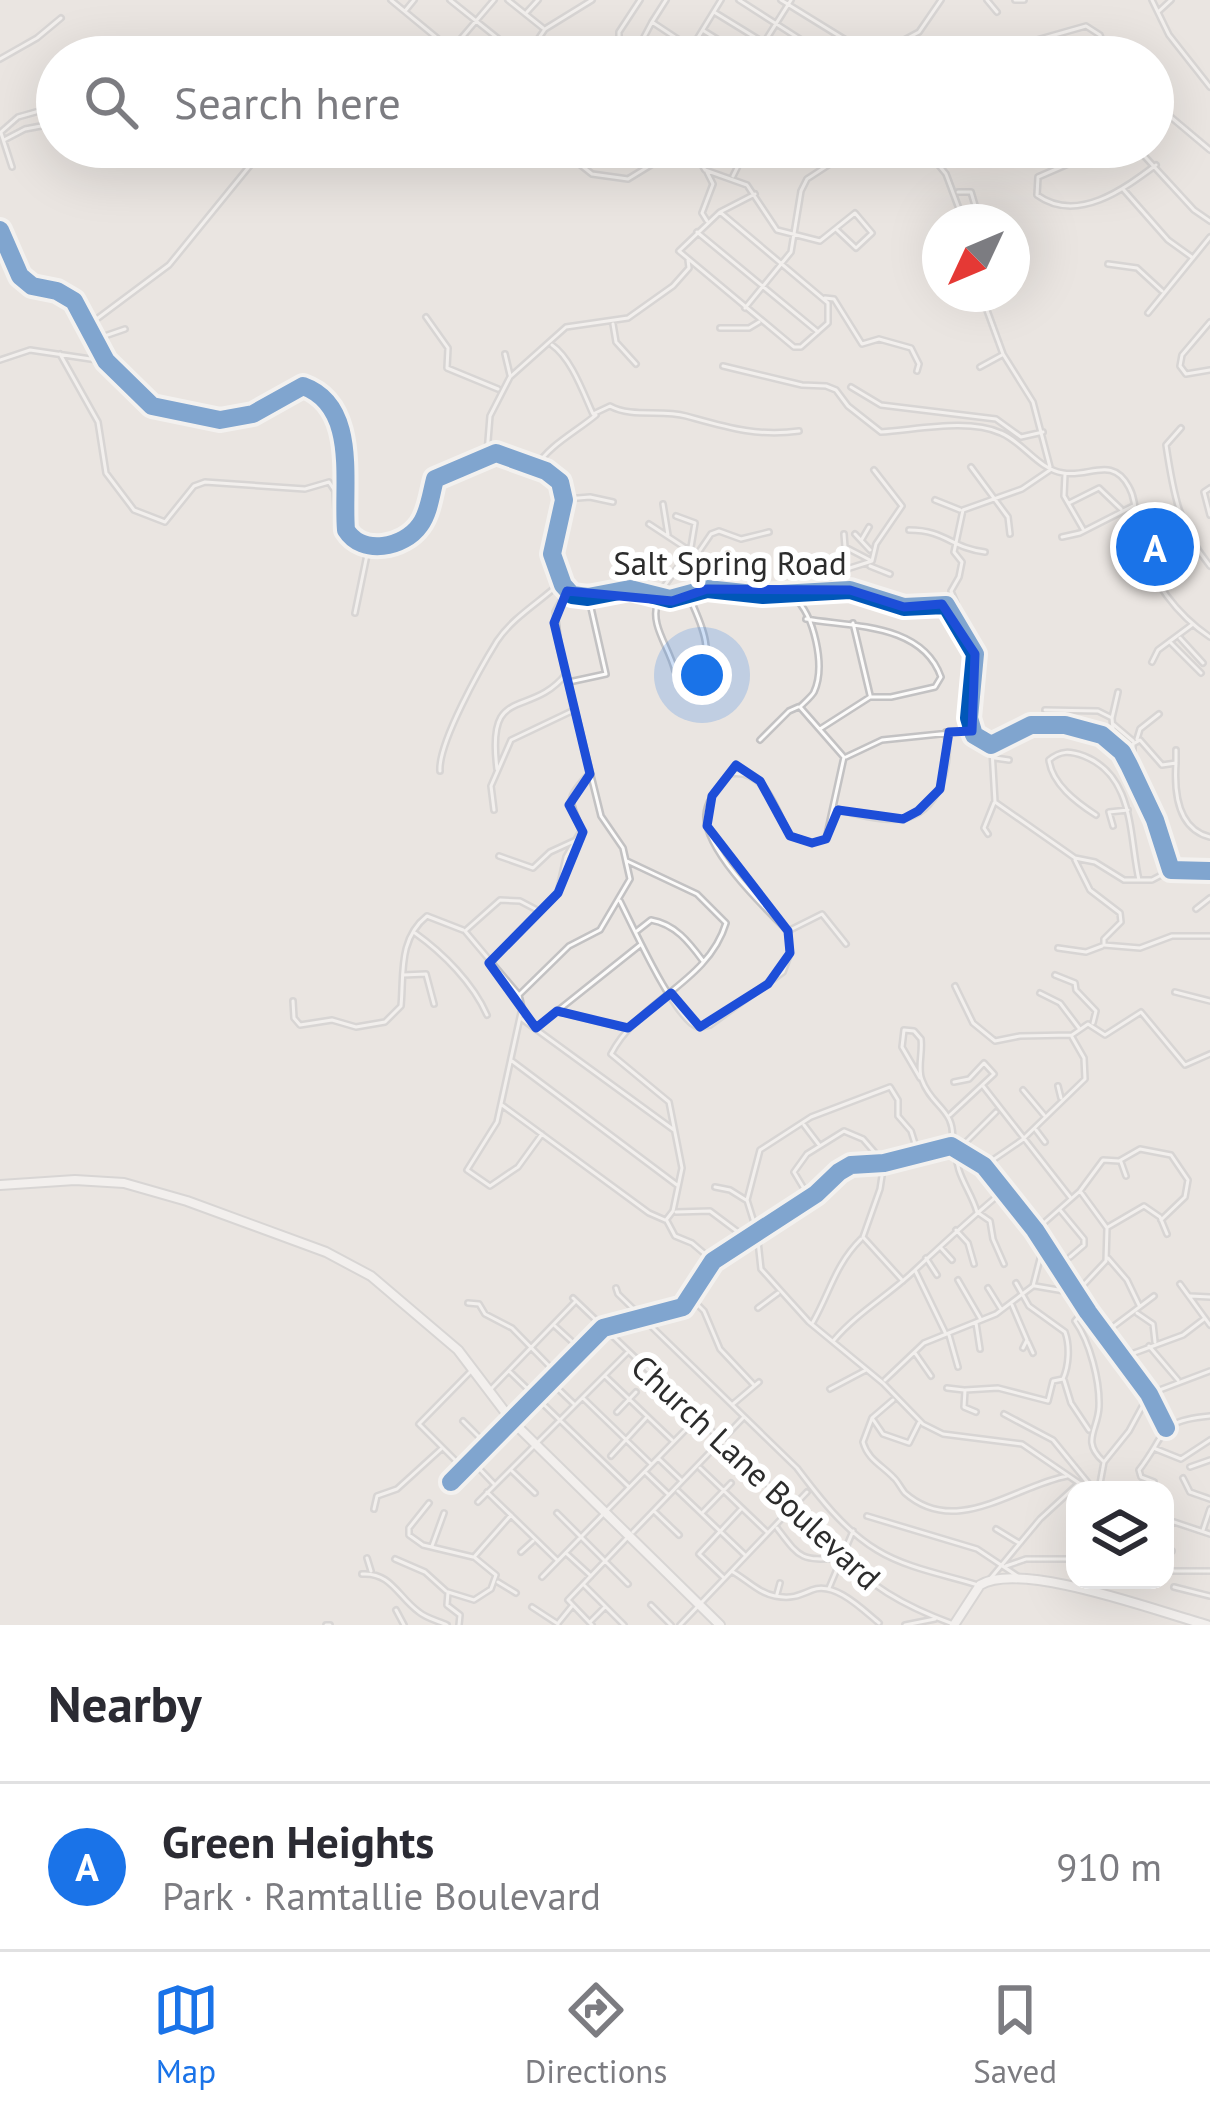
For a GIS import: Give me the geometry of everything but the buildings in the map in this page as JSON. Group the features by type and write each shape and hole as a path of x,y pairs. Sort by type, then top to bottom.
{"street":[{"path":"392,0 435,36"},
{"path":"405,11 414,0"},
{"path":"450,0 494,36"},
{"path":"464,36 494,0"},
{"path":"508,0 545,29"},
{"path":"526,14 538,0"},
{"path":"540,36 592,0"},
{"path":"619,36 640,0"},
{"path":"645,36 666,0"},
{"path":"699,36 721,0"},
{"path":"739,0 794,36"},
{"path":"781,0 840,36"},
{"path":"911,36 941,0"},
{"path":"987,0 997,12"},
{"path":"1015,0 1024,0"},
{"path":"1152,0 1173,36"},
{"path":"1157,13 1171,0"},
{"path":"769,36 789,2"},
{"path":"714,12 753,36"},
{"path":"40,36 61,18"},
{"path":"652,22 673,36"},
{"path":"1047,36 1080,26 1098,36"},
{"path":"703,30 713,36"},
{"path":"1174,37 1210,87"},
{"path":"0,59 36,39"},
{"path":"12,167 0,132 17,117 36,112"},
{"path":"1174,120 1210,150"},
{"path":"4,140 36,128"},
{"path":"88,325 169,266 248,168"},
{"path":"586,168 592,174 632,178 648,168"},
{"path":"703,168 733,178 755,194 773,226 795,237 820,241 855,213 872,232 854,248 837,230"},
{"path":"733,178 737,168"},
{"path":"745,308 782,264 795,237 804,184 823,168"},
{"path":"939,168 959,204"},
{"path":"1058,168 1038,177 1037,195 1047,202 1079,204 1099,202 1152,168"},
{"path":"1159,168 1194,210 1210,221"},
{"path":"707,171 713,184 702,213 708,223"},
{"path":"1123,189 1168,240 1193,258"},
{"path":"956,193 971,192 975,204"},
{"path":"720,212 824,298 830,318 819,333 797,348 679,251 720,212 755,194"},
{"path":"0,230 20,276 32,286 66,295 80,308 106,361 152,406 210,421 253,414 297,388 312,389 339,422 348,536"},
{"path":"698,232 819,333"},
{"path":"1148,313 1210,237"},
{"path":"487,454 490,416 510,377 568,326 613,322 636,314 688,270 688,258"},
{"path":"1108,264 1137,268 1163,292"},
{"path":"824,298 834,299 862,344 879,339 910,348 919,364 917,371"},
{"path":"988,312 1003,354 1034,402 1051,468"},
{"path":"426,317 448,348 446,368 500,390"},
{"path":"719,328 749,328 760,320"},
{"path":"613,322 616,342 636,364"},
{"path":"1210,322 1182,355 1180,366 1186,374 1210,370"},
{"path":"95,340 125,329"},
{"path":"550,344 560,350 572,375 581,382 596,415"},
{"path":"0,360 30,350 106,361"},
{"path":"60,354 98,422 106,472 138,513 165,522 194,486 205,482 305,489 329,482 335,491 338,531 369,547 395,542 417,529 435,479 487,454 514,457 554,475 564,500 552,544 564,586 554,623 601,815 620,842 630,879 600,930 569,946 519,994"},
{"path":"506,354 510,377"},
{"path":"980,367 1003,354"},
{"path":"723,366 826,386 881,432 925,426 998,431 1065,474 1097,467 1112,470 1130,489 1139,542 1165,595 1210,637"},
{"path":"851,387 881,405 996,419 1021,437 1043,432"},
{"path":"535,469 547,451 610,406 621,411 685,415 745,434 799,431"},
{"path":"1181,428 1166,445 1174,504 1210,566"},
{"path":"971,467 1008,517 1010,534"},
{"path":"935,500 963,510 1022,489 1051,468"},
{"path":"870,563 872,551 902,506 874,470"},
{"path":"1065,474 1064,489 1084,531"},
{"path":"1069,503 1099,488 1121,509"},
{"path":"1210,488 1204,492 1210,515"},
{"path":"564,500 590,496 614,502"},
{"path":"663,504 668,537"},
{"path":"1062,538 1134,505"},
{"path":"963,510 954,552 962,562 951,591 956,603 952,612 974,654 972,731 991,745 1024,728 1078,726 1114,743"},
{"path":"676,516 695,523 691,555"},
{"path":"649,524 691,555"},
{"path":"862,541 869,527"},
{"path":"909,530 934,530 955,543 985,552"},
{"path":"689,594 707,645 700,667 688,675 675,671 666,640 657,630 653,617 660,597 680,564 711,534 719,531 740,539 769,532"},
{"path":"844,534 843,545 890,574"},
{"path":"855,534 872,551"},
{"path":"355,613 369,547"},
{"path":"804,592 812,580 870,563"},
{"path":"440,771 439,755 448,734 498,641 535,602 564,586"},
{"name":"Salt Spring Road","path":"564,586 588,597 621,589 660,597 715,589 750,595 850,590 904,607 942,604 952,612"},
{"path":"760,740 814,694 820,658 802,604 789,594"},
{"path":"569,682 606,674 588,597"},
{"path":"806,619 853,622 912,643 936,664 940,677 934,687 917,693 870,697 820,729"},
{"path":"853,622 870,697"},
{"path":"1152,662 1193,624"},
{"path":"1179,635 1203,663"},
{"path":"1170,642 1201,673"},
{"path":"496,769 497,718 517,703 556,687 567,673"},
{"path":"1118,692 1112,721 1114,743 1155,820 1171,869"},
{"path":"800,707 844,758"},
{"path":"494,810 491,786 513,737 576,709"},
{"path":"1045,710 1098,711 1136,742 1144,743 1162,765 1176,763"},
{"path":"1133,773 1136,733 1159,714"},
{"path":"844,758 882,740 972,731"},
{"path":"834,808 903,819 917,812 940,789 947,769 946,732"},
{"path":"988,834 985,824 995,802 991,745"},
{"path":"1176,750 1183,818 1189,827 1210,837"},
{"path":"1096,814 1078,804 1050,771 1049,760 1054,755 1069,752 1101,766 1129,809 1139,882"},
{"path":"619,900 691,1022 710,1025 783,972 790,953 788,931 717,846 706,814 712,796 729,774 748,774 760,781 790,836 812,843 826,839 844,758"},
{"path":"993,758 1009,760"},
{"path":"490,963 558,893 566,857 581,828 570,809 570,797 590,774"},
{"path":"995,802 1075,859 1095,862 1124,880 1152,880 1171,869 1210,871"},
{"path":"1113,826 1109,812 1129,809"},
{"path":"499,856 533,868 563,843 576,841"},
{"path":"1075,859 1090,890 1120,914 1121,922 1104,945"},
{"path":"626,861 691,891 726,922 721,940 704,962 628,1028 611,1054 669,1102 682,1168 673,1210 666,1220"},
{"path":"1196,910 1210,898"},
{"path":"465,931 500,900 520,901 539,911"},
{"path":"788,931 822,914 846,944"},
{"path":"293,1001 294,1018 300,1025 332,1020 356,1027 386,1022 401,1006 404,950 427,916 465,931 519,994 520,1018 496,1122 467,1170 490,1186 518,1167 542,1135"},
{"path":"635,932 657,920 685,937 704,962"},
{"path":"414,932 436,948 471,987 487,1015"},
{"path":"1058,948 1086,952 1104,945 1141,948 1172,936 1210,936"},
{"path":"536,1028 642,944"},
{"path":"401,974 426,974 434,1004"},
{"path":"955,986 973,1023 990,1040 1072,1035 1092,1024 1097,1014 1076,990 1076,983 1055,975"},
{"path":"1175,992 1210,1001"},
{"path":"1040,993 1060,1003 1080,1030"},
{"path":"557,1011 628,1028"},
{"path":"1092,1024 1110,1034 1141,1012 1185,1066 1207,1056 1210,1064"},
{"path":"520,1018 675,1131"},
{"path":"920,1078 921,1039 914,1031 904,1030 902,1047 920,1078 953,1125 956,1164 977,1212 990,1221 1004,1264"},
{"path":"984,1166 1025,1138 1082,1084 1087,1073 1072,1035"},
{"path":"510,1060 679,1187"},
{"path":"949,1117 994,1074 984,1063 969,1079 954,1082"},
{"path":"983,1086 1071,1199"},
{"path":"1058,1086 1063,1099"},
{"path":"919,1155 911,1131 898,1117 898,1100 890,1088 848,1100 760,1150 747,1201 761,1269 812,1324 883,1382 920,1421 943,1434 1022,1444 1076,1481"},
{"path":"1023,1090 1046,1116"},
{"path":"500,1104 649,1213 666,1220 675,1236 713,1261"},
{"path":"956,1147 999,1109"},
{"path":"801,1123 821,1148"},
{"path":"1035,1128 1046,1142"},
{"path":"810,1198 794,1172 807,1154 844,1131 855,1132 884,1163"},
{"path":"451,1482 603,1328 683,1306 713,1261 810,1198 851,1165 884,1163 938,1146 956,1147 984,1166 1124,1358 1166,1428"},
{"path":"1035,1230 1080,1191 1102,1160 1121,1160 1140,1149 1171,1155 1188,1180 1188,1190 1161,1220"},
{"path":"1121,1160 1126,1176"},
{"path":"812,1324 832,1288 840,1260 862,1237 884,1163"},
{"path":"0,1186 75,1180 124,1183 326,1252 396,1294 443,1335 535,1445 720,1625"},
{"path":"715,1187 747,1201"},
{"path":"832,1342 858,1314 903,1281 1003,1190"},
{"path":"1076,1293 1107,1257 1107,1228 1080,1191"},
{"path":"1107,1228 1142,1206 1161,1220 1167,1234"},
{"path":"1059,1209 1084,1238 1084,1245 1070,1257"},
{"path":"673,1210 682,1214 710,1210 747,1240"},
{"path":"940,1227 949,1236"},
{"path":"956,1230 968,1243 974,1264"},
{"path":"862,1237 903,1281"},
{"path":"939,1245 952,1260"},
{"path":"883,1382 915,1352 1002,1310 1034,1286 1043,1245"},
{"path":"1107,1257 1127,1280 1138,1310 1153,1324 1152,1344 1179,1381"},
{"path":"926,1258 938,1276"},
{"path":"915,1270 947,1333 958,1367"},
{"path":"958,1280 978,1320 980,1348"},
{"path":"1016,1283 1033,1311 1065,1332 1063,1379 1090,1432"},
{"path":"1180,1285 1210,1325"},
{"path":"1034,1286 1076,1293"},
{"path":"616,1288 640,1317 797,1468 809,1489 880,1552 984,1583 1020,1578 1064,1585 1207,1625"},
{"path":"988,1288 1002,1310"},
{"path":"758,1309 779,1292"},
{"path":"479,1304 485,1295"},
{"path":"1105,1333 1154,1296"},
{"path":"1189,1296 1210,1297"},
{"path":"691,1298 704,1311 720,1349 756,1383 731,1405"},
{"name":"Church Lane Boulevard","path":"554,1324 575,1300 849,1567 891,1598 954,1625"},
{"path":"468,1303 479,1304"},
{"path":"479,1304 485,1314 512,1328 558,1375"},
{"path":"1011,1304 1033,1353"},
{"path":"1065,1332 1086,1309"},
{"path":"1124,1358 1152,1344 1172,1341 1204,1319"},
{"path":"1075,1321 1088,1339 1099,1406 1090,1432 1092,1450 1104,1462"},
{"path":"489,1391 554,1324 581,1351"},
{"path":"1023,1348 1027,1340"},
{"path":"478,1502 628,1352"},
{"path":"915,1352 931,1376"},
{"path":"464,1469 418,1424 473,1368"},
{"path":"830,1389 867,1369"},
{"path":"509,1371 629,1487"},
{"path":"1101,1481 1104,1462 1129,1431 1148,1394 1210,1371"},
{"path":"604,1376 673,1442"},
{"path":"947,1388 998,1388 1048,1401 1053,1381 1063,1379"},
{"path":"551,1382 575,1405"},
{"path":"965,1390 964,1407 976,1412"},
{"path":"617,1412 636,1392"},
{"path":"582,1398 652,1465"},
{"path":"895,1399 872,1418 863,1442 868,1454 906,1495 940,1510 985,1508 1050,1478 1069,1476"},
{"path":"1004,1414 1053,1440 1087,1481"},
{"path":"1154,1481 1141,1477 1139,1470 1166,1428 1180,1419 1210,1416"},
{"path":"611,1456 648,1417"},
{"path":"605,1606 591,1624 568,1600 744,1417"},
{"path":"542,1577 696,1418"},
{"path":"872,1418 883,1434 909,1443 920,1421"},
{"path":"463,1421 488,1445"},
{"path":"1154,1449 1180,1459 1210,1440"},
{"path":"374,1509 377,1496 397,1489 443,1448"},
{"path":"658,1458 682,1482"},
{"path":"1190,1467 1210,1460"},
{"path":"472,1461 495,1485"},
{"path":"698,1466 768,1533"},
{"path":"511,1469 535,1492"},
{"path":"645,1472 669,1495"},
{"path":"1183,1478 1190,1492 1210,1499"},
{"path":"701,1513 731,1483"},
{"path":"676,1488 746,1556"},
{"path":"680,1625 809,1489"},
{"path":"488,1492 558,1561"},
{"path":"954,1625 984,1583 1066,1495"},
{"path":"428,1503 408,1532 431,1547 474,1557 492,1570 496,1581 516,1593"},
{"path":"724,1579 699,1554 742,1508"},
{"path":"1202,1531 1210,1509"},
{"path":"654,1511 679,1535"},
{"path":"431,1547 444,1513"},
{"path":"557,1514 628,1584"},
{"path":"474,1557 511,1515"},
{"path":"867,1516 973,1547 1020,1578"},
{"path":"1174,1523 1210,1534"},
{"path":"775,1526 791,1549 807,1560 840,1557"},
{"path":"828,1589 854,1529"},
{"path":"997,1529 1021,1544"},
{"path":"521,1552 535,1539"},
{"path":"566,1553 590,1576"},
{"path":"366,1559 371,1570 423,1616 447,1625"},
{"path":"395,1559 425,1572 448,1592 475,1600 484,1597 496,1581"},
{"path":"1002,1565 1026,1559 1066,1559"},
{"path":"362,1574 371,1570"},
{"path":"732,1571 776,1596 799,1598 828,1589 879,1622"},
{"path":"1174,1571 1210,1571"},
{"path":"776,1596 780,1583"},
{"path":"583,1584 624,1625"},
{"path":"1174,1587 1210,1596"},
{"path":"448,1592 448,1605 460,1615 458,1625"},
{"path":"532,1607 557,1624 572,1605"},
{"path":"651,1605 671,1625"},
{"path":"396,1610 404,1625"},
{"path":"905,1625 937,1618"}],"highlighted area":[{"path":"707,589 850,590 904,607 942,604 975,654 972,731 949,732 940,789 918,811 903,819 838,810 826,839 812,843 790,836 760,781 736,765 712,796 707,826 788,931 790,953 768,984 700,1027 671,993 628,1028 557,1011 536,1028 489,963 558,893 583,832 569,805 590,774 554,623 567,591 672,601"}],"cycle path":[{"path":"0,230 20,276 32,286 57,291 74,301 106,361 152,406 220,420 253,414 303,386 321,396 333,410 344,448 346,530 362,543 394,544 413,533 428,509 435,479 496,453 546,471 560,482 564,500 552,554 563,585 572,595 588,597 630,589 670,599 707,589 763,595 850,590 904,607 946,605 975,654 969,718 974,735 991,745 1031,725 1065,725 1102,735 1129,765 1155,820 1171,870 1210,871"},
{"path":"451,1482 603,1328 683,1307 713,1261 816,1194 851,1165 884,1163 951,1146 984,1166 1035,1230 1149,1394 1166,1428"}],"place":[{"name":"Green Heights","path":"1155,547"}]}
